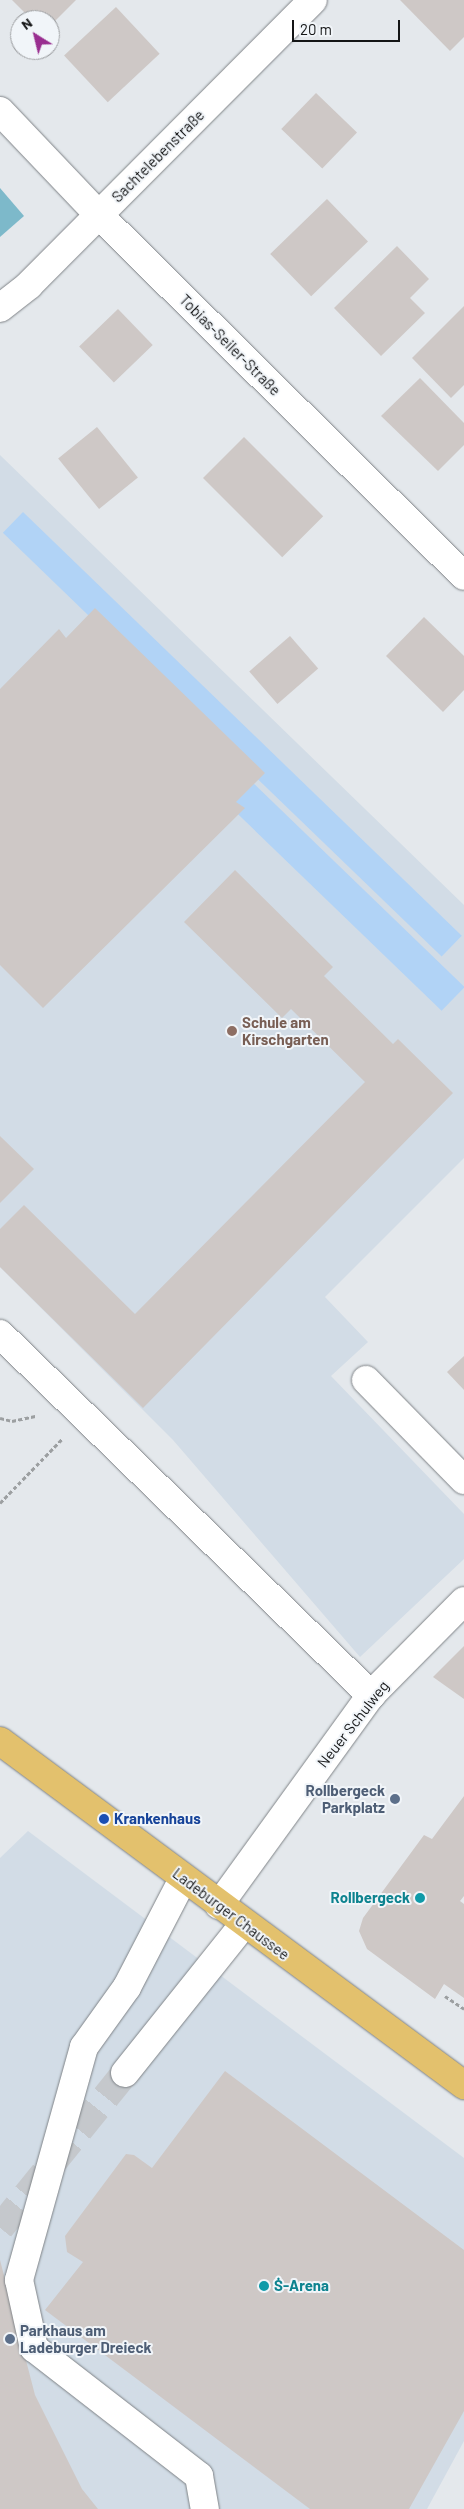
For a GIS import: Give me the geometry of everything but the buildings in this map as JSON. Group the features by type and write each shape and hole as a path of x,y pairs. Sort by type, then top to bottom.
{"main road":[{"name":"Ladeburger Chaussee","path":"0,1741 218,1905 464,2085"}],"street":[{"name":"Sachtelebenstraße","path":"0,308 99,215 313,0"},
{"name":"Tobias-Seiler-Straße","path":"0,111 99,215 464,576"},
{"path":"0,1334 85,1414 371,1695"},
{"path":"366,1380 464,1480"},
{"name":"Neuer Schulweg","path":"218,1905 371,1695 464,1601"},
{"path":"183,1879 127,1987 84,2047 18,2280 34,2348 199,2476 205,2509"},
{"path":"126,2074 244,1924"}],"path":[{"path":"0,1503 85,1414"},
{"path":"445,1996 464,2008"}],"shaded area":[{"path":"0,188 24,216 0,237"},
{"name":"Schule am Kirschgarten","path":"0,455 464,905 464,1158 325,1297 368,1342 331,1376 464,1514 464,1559 360,1657 173,1440 0,1267"},
{"path":"23,512 462,936 442,957 3,533"},
{"path":"248,778 464,987 442,1011 225,802"},
{"path":"28,1831 464,2158 464,2441 427,2509 0,2509 0,1858"}],"tunnel":[{"path":"0,2228 125,2073"}],"place":[{"name":"Schule am Kirschgarten","path":"232,1031"},
{"name":"Rollbergeck Parkplatz","path":"395,1799"},
{"name":"Krankenhaus","path":"104,1819"},
{"name":"Rollbergeck","path":"420,1898"},
{"name":"Ṡ-Arena","path":"264,2286"},
{"name":"Parkhaus am Ladeburger Dreieck","path":"10,2339"}]}
